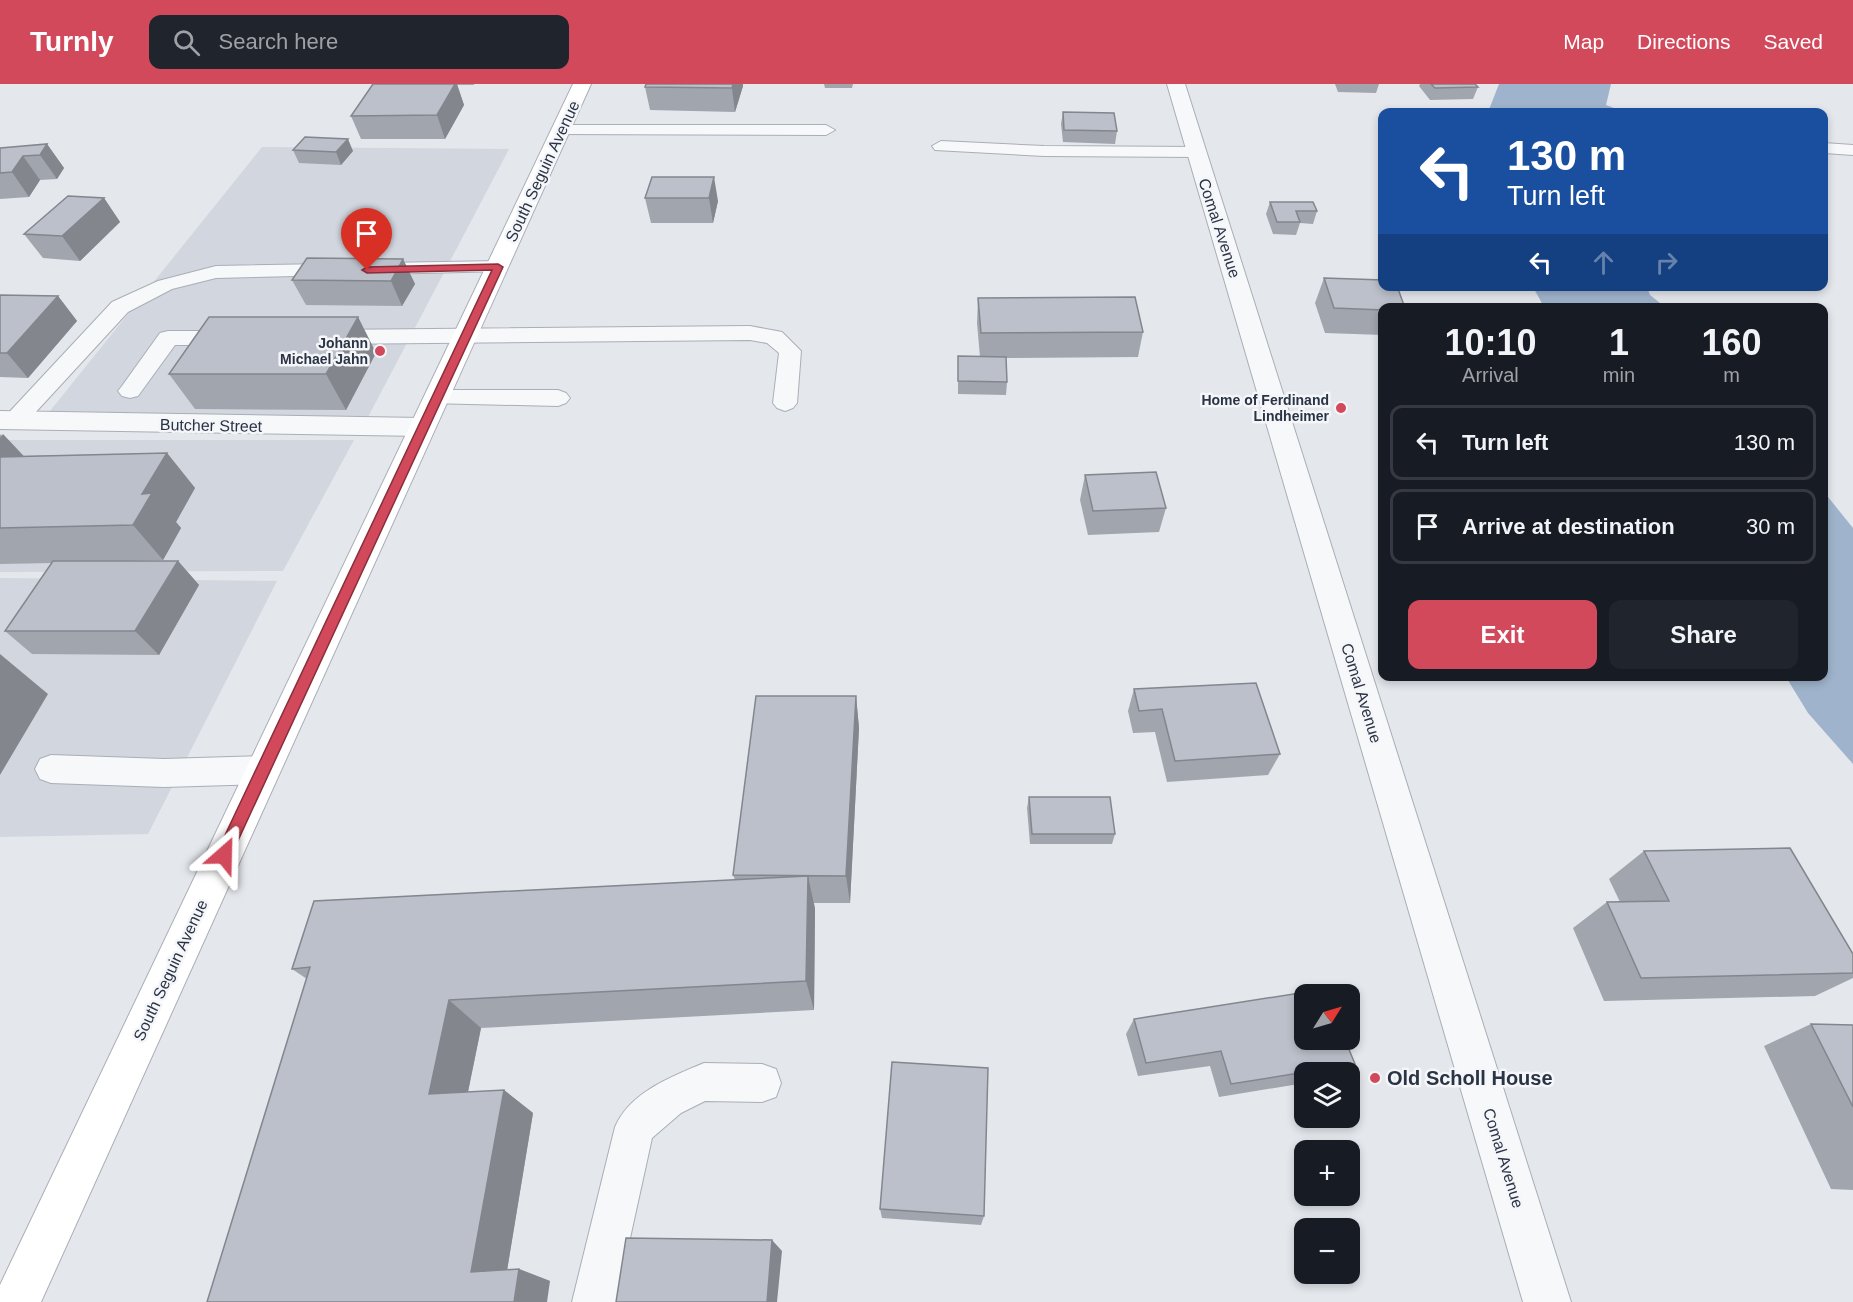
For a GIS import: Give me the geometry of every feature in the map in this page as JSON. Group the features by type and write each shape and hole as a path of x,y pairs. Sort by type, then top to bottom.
{"main road":[{"name":"South Seguin Avenue","path":"17,1302 582,84"}],"street":[{"name":"Comal Avenue","path":"1176,84 1547,1302"},
{"name":"Butcher Street","path":"6,421 422,427"}],"lane":[{"path":"561,130 826,130"},
{"path":"941,146 1044,151 1196,152"},
{"path":"1828,148 1853,150"},
{"path":"6,421 120,307 165,285 216,272 498,267"},
{"path":"306,337 750,333 774,337 790,351 785,403"},
{"path":"130,390 168,338 260,338"},
{"path":"436,398 558,398"},
{"path":"51,769 164,772 263,770"},
{"path":"594,1302 635,1127 667,1099 704,1082 762,1083"}],"shaded area":[{"path":"262,147 509,149 368,417 50,411"},
{"path":"0,440 354,440 283,571 0,572"},
{"path":"0,578 277,581 148,834 0,837"}],"water":[{"path":"1499,84 1611,84 1606,105 1614,108 1490,108"},
{"path":"1535,291 1648,291 1660,303 1542,303"},
{"path":"1828,497 1853,528 1853,764 1808,713 1788,681 1828,681"}],"building":[{"path":"373,84 455,84 437,115 351,116"},
{"path":"646,84 733,84 732,88 645,87"},
{"path":"1431,84 1475,84 1478,87 1435,88"},
{"path":"1063,112 1114,113 1117,131 1064,130"},
{"path":"305,137 348,139 336,152 293,150"},
{"path":"47,144 40,155 23,156 12,172 0,173 0,148"},
{"path":"652,177 714,177 709,198 645,198"},
{"path":"68,196 104,198 62,236 24,234"},
{"path":"1270,202 1313,202 1317,211 1296,211 1300,222 1277,222"},
{"path":"307,258 403,259 391,281 292,280"},
{"path":"1324,278 1378,280 1378,291 1399,291 1403,303 1378,303 1378,310 1334,308"},
{"path":"0,295 58,296 7,353 0,353"},
{"path":"1135,297 1143,332 981,333 978,298"},
{"path":"209,317 358,317 326,374 169,374"},
{"path":"958,356 1006,357 1007,382 958,381"},
{"path":"167,453 142,494 152,493 133,525 0,528 0,457"},
{"path":"1156,472 1166,508 1093,511 1085,475"},
{"path":"53,561 178,561 135,631 5,631"},
{"path":"1256,683 1280,754 1175,761 1162,709 1139,711 1134,689"},
{"path":"756,696 856,696 846,876 733,875"},
{"path":"1029,797 1110,797 1115,834 1032,834"},
{"path":"1790,848 1853,954 1853,973 1641,978 1607,902 1669,901 1644,851"},
{"path":"808,876 806,981 449,1000 429,1094 504,1090 471,1272 519,1269 514,1302 207,1302 310,967 292,969 314,901"},
{"path":"1294,994 1294,1050 1349,1050 1354,1062 1294,1062 1294,1074 1231,1084 1221,1051 1146,1063 1134,1019"},
{"path":"1811,1024 1853,1025 1853,1107"},
{"path":"892,1062 988,1068 984,1216 880,1209"},
{"path":"626,1238 772,1240 767,1302 616,1302"}],"place":[{"name":"Johann Michael Jahn","path":"380,351"},
{"name":"Home of Ferdinand Lindheimer","path":"1341,408"},
{"name":"Old Scholl House","path":"1375,1078"}],"route":[{"path":"224,855 498,267 367,270"}]}
